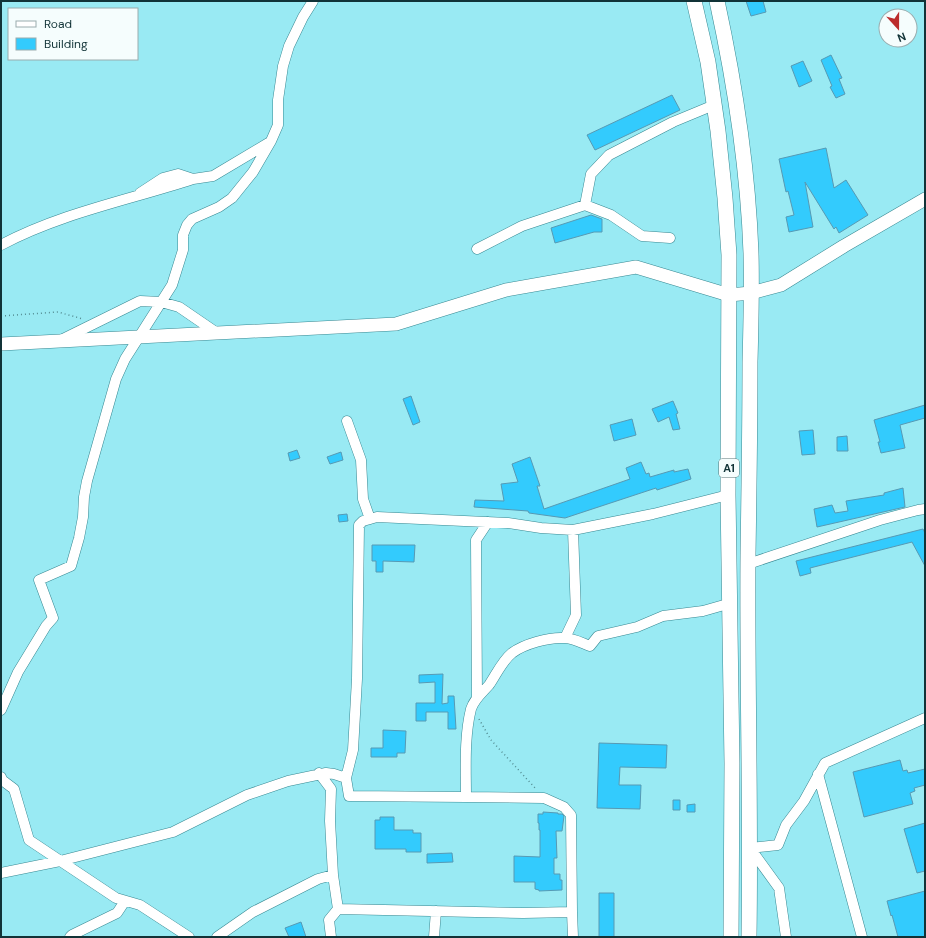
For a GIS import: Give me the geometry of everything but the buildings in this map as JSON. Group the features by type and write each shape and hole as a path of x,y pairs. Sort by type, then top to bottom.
{"highway":[{"name":"A1","path":"694,1 708,62 714,105 726,198 729,255 728,495 731,603 731,937"},
{"name":"A1","path":"717,1 729,58 740,128 748,204 751,254 748,564 748,760 750,848 749,937"}],"main road":[{"path":"1,344 396,324 506,290 636,267 729,295 751,293 781,285 925,199"}],"street":[{"path":"1,710 18,672 46,626 53,618 39,580 71,566 83,517 84,497 116,379 125,359 172,285 183,250 183,235 187,225 192,219 219,207 232,198 253,172 271,141 278,126 278,100 289,46 303,17 313,1"},
{"path":"585,205 591,174 609,155 673,122 714,105"},
{"path":"1,245 18,236 57,221 134,198 163,178 178,174 193,179 213,176 271,141"},
{"path":"477,249 522,226 585,205 611,215 642,236 670,238"},
{"path":"57,342 140,301 161,302 179,307 217,333"},
{"path":"347,421 361,460 363,498 370,519"},
{"path":"573,937 571,816 564,807 544,798 349,796 346,778 353,750 358,679 359,525 363,521 377,517 488,522 572,530 653,514 728,495"},
{"path":"748,564 880,520 925,509"},
{"path":"477,698 476,540 488,522"},
{"path":"565,638 576,615 572,530"},
{"path":"466,797 468,725 472,708 477,698 489,685 494,675 512,654 528,644 565,638 590,646 598,636 637,627 663,616 703,611 731,603"},
{"path":"750,848 778,846 786,825 804,801 825,763 925,718"},
{"path":"1,873 60,861 173,832 247,795 269,786 319,773 334,774 346,778"},
{"path":"319,773 331,789 330,821 333,875 338,908 329,920 331,937"},
{"path":"818,774 862,937"},
{"path":"1,777 2,780 14,789 29,840 116,898 140,905 189,937"},
{"path":"750,848 779,888 786,937"},
{"path":"217,937 254,912 318,878 333,875"},
{"path":"70,937 117,913 125,901"},
{"path":"338,908 523,913 572,912"},
{"path":"434,937 436,911"}],"path":[{"path":"1,316 58,312 96,322"},
{"path":"472,708 491,740 544,798"}]}
